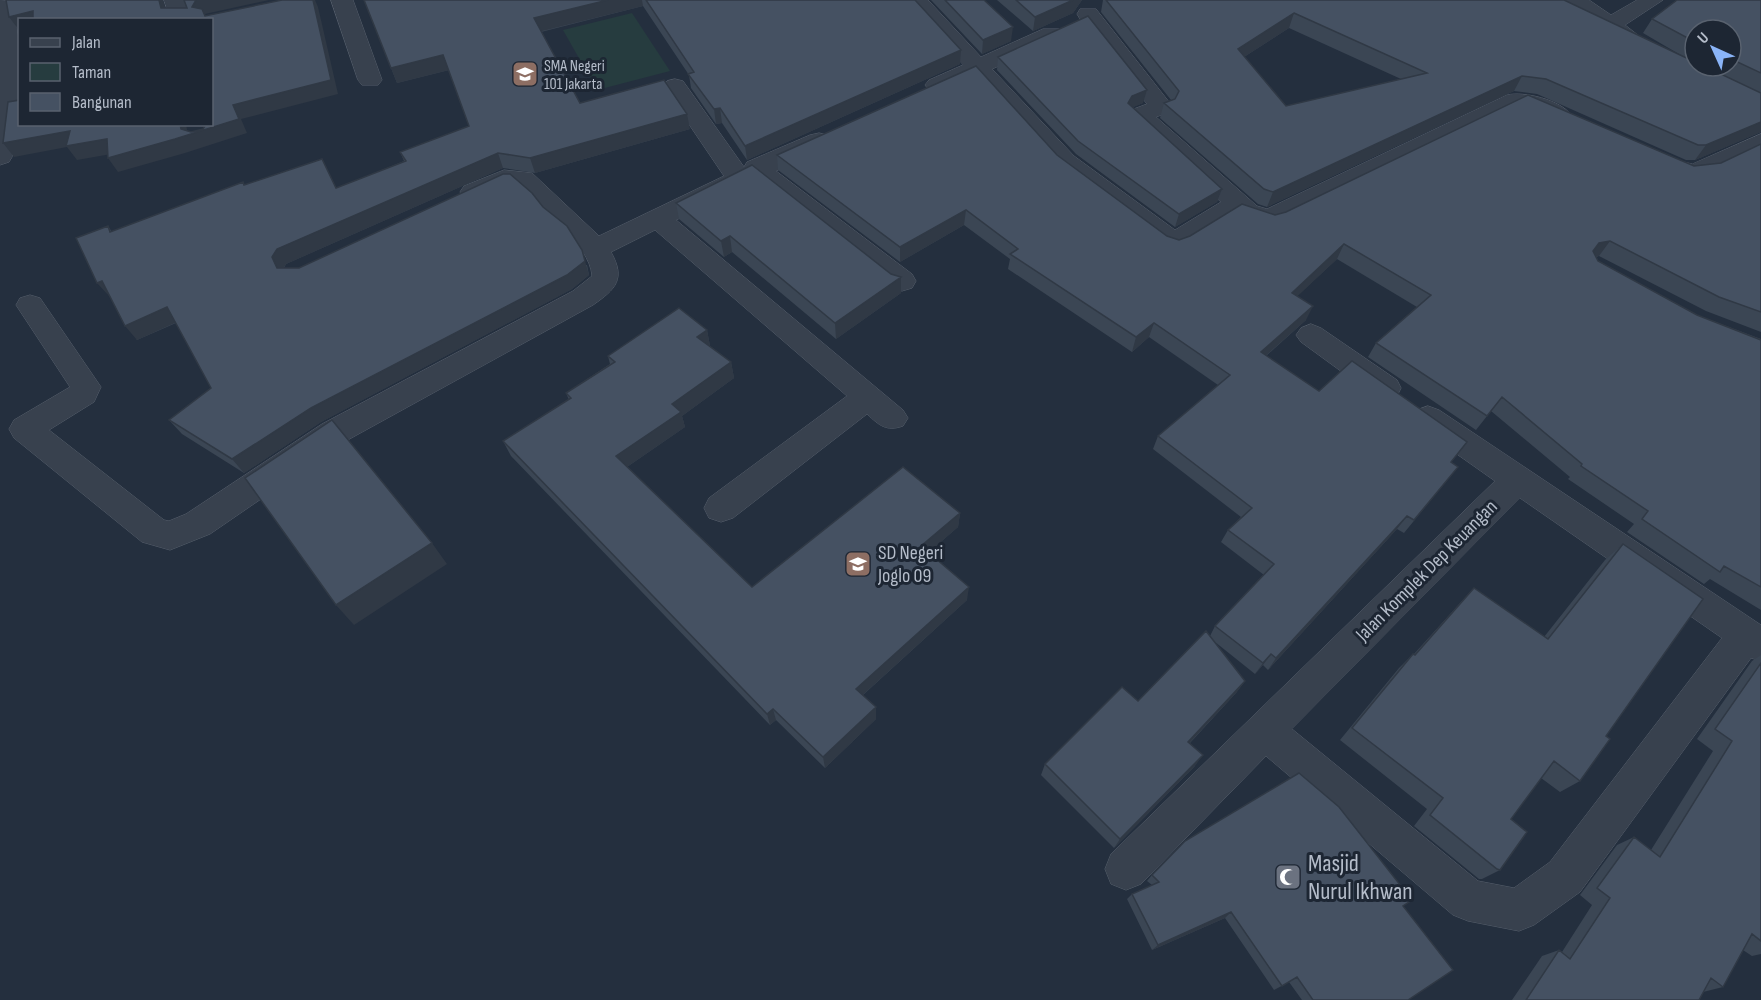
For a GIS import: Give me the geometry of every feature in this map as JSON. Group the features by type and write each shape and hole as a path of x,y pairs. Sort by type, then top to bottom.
{"street":[{"path":"175,0 181,18"},
{"path":"342,0 370,80"},
{"path":"916,0 1065,162 1122,202 1174,243 1237,204"},
{"path":"1575,0 1623,36 1659,55"},
{"path":"1610,25 1652,0"},
{"path":"0,1 4,10 14,65 0,157"},
{"path":"920,94 978,66 1021,36 1077,25 1092,7 1161,107 1139,115 1237,204 1258,217 1270,218 1515,100 1528,101 1582,126"},
{"path":"675,86 747,173 902,281"},
{"path":"597,248 747,173 836,132"},
{"path":"1646,155 1690,172 1761,141"},
{"path":"30,305 86,387 83,394 76,399 25,429 154,532 170,536 198,524 333,433 583,298 601,285 606,274 606,266 597,248 523,179 504,178 449,203"},
{"path":"657,218 766,308 892,418"},
{"path":"1265,731 1468,900 1519,910 1565,877 1754,640 1311,335"},
{"path":"721,508 867,397"},
{"name":"Jalan Komplek Dep Keuangan","path":"1126,869 1518,479"}],"green space":[{"path":"632,13 670,71 597,90 563,30"}],"building":[{"path":"6,0 159,0 161,8 187,8 184,0 196,0 192,7 202,9 205,16 282,0 313,0 331,80 233,105 239,119 108,158 107,139 66,146 70,131 3,143 8,102 18,100 18,126 180,126 181,129 191,132 203,129 205,126 213,126 213,18 33,18 33,11 9,17"},
{"path":"364,0 608,0 534,18 580,103 664,80 687,114 530,158 498,153 277,249 272,257 277,268 299,268 503,174 510,174 532,193 543,207 567,226 582,250 585,261 567,275 311,408 232,459 169,420 211,388 167,307 125,326 102,281 97,283 76,238 108,226 110,232 243,182 244,185 322,159 336,188 406,161 400,152 469,126 443,55 391,68"},
{"path":"646,0 915,0 961,50 745,146 720,108 714,109 688,74 694,72"},
{"path":"945,0 984,0 1013,27 983,40"},
{"path":"1016,0 1073,0 1035,17"},
{"path":"1106,0 1564,0 1683,56 1683,78 1729,78 1761,93 1761,122 1706,145 1698,145 1546,79 1522,76 1273,192 1264,189 1164,103 1175,99 1179,91","holes":["1294,13 1427,73 1286,106 1238,49"]},
{"path":"1677,0 1761,0 1761,73 1743,65 1743,18 1683,18 1683,36 1652,19"},
{"path":"1088,16 1147,90 1132,96 1128,103 1222,189 1179,214 1078,141 998,57"},
{"path":"976,66 1057,155 1167,236 1179,240 1190,236 1242,204 1275,215 1286,212 1528,95 1694,166 1721,163 1761,144 1761,312 1719,297 1610,241 1599,243 1593,251 1598,261 1697,315 1761,340 1761,587 1724,566 1720,572 1642,519 1648,511 1581,466 1582,464 1502,397 1487,416 1376,343 1431,295 1344,244 1292,293 1313,306 1261,352 1319,391 1352,361 1467,442 1451,462 1458,467 1414,520 1407,516 1276,658 1271,654 1263,663 1215,626 1274,564 1228,530 1252,508 1158,436 1230,375 1154,323 1136,337 1010,254 1018,249 966,210 900,247 777,155"},
{"path":"752,165 891,274 901,277 835,323 730,236 721,241 676,203"},
{"path":"679,308 707,330 697,337 731,362 672,404 681,412 616,456 752,587 903,467 960,513 921,546 969,587 856,689 876,707 823,757 773,709 767,714 503,441 571,398 566,393 615,362 608,356"},
{"path":"332,420 432,543 336,605 245,478"},
{"path":"1623,544 1703,599 1606,736 1610,739 1580,781 1554,761 1511,819 1527,832 1500,870 1497,869 1430,815 1443,798 1352,728 1413,654 1415,655 1474,588 1548,639"},
{"path":"1206,631 1245,681 1188,742 1203,755 1120,839 1045,764 1122,687 1138,701"},
{"path":"1761,663 1761,941 1752,934 1723,987 1711,978 1699,1000 1526,1000 1559,950 1570,959 1610,898 1597,888 1634,837 1660,857 1732,741 1715,729"},
{"name":"Masjid Nurul Ikhwan","path":"1299,773 1339,807 1412,900 1403,906 1453,970 1408,1000 1313,1000 1297,977 1282,986 1231,912 1158,945 1132,894 1159,882 1152,875 1185,841"}],"place":[{"name":"SMA Negeri 101 Jakarta","path":"525,74"},
{"name":"SD Negeri Joglo 09","path":"858,564"},
{"name":"Masjid Nurul Ikhwan","path":"1288,877"}]}
